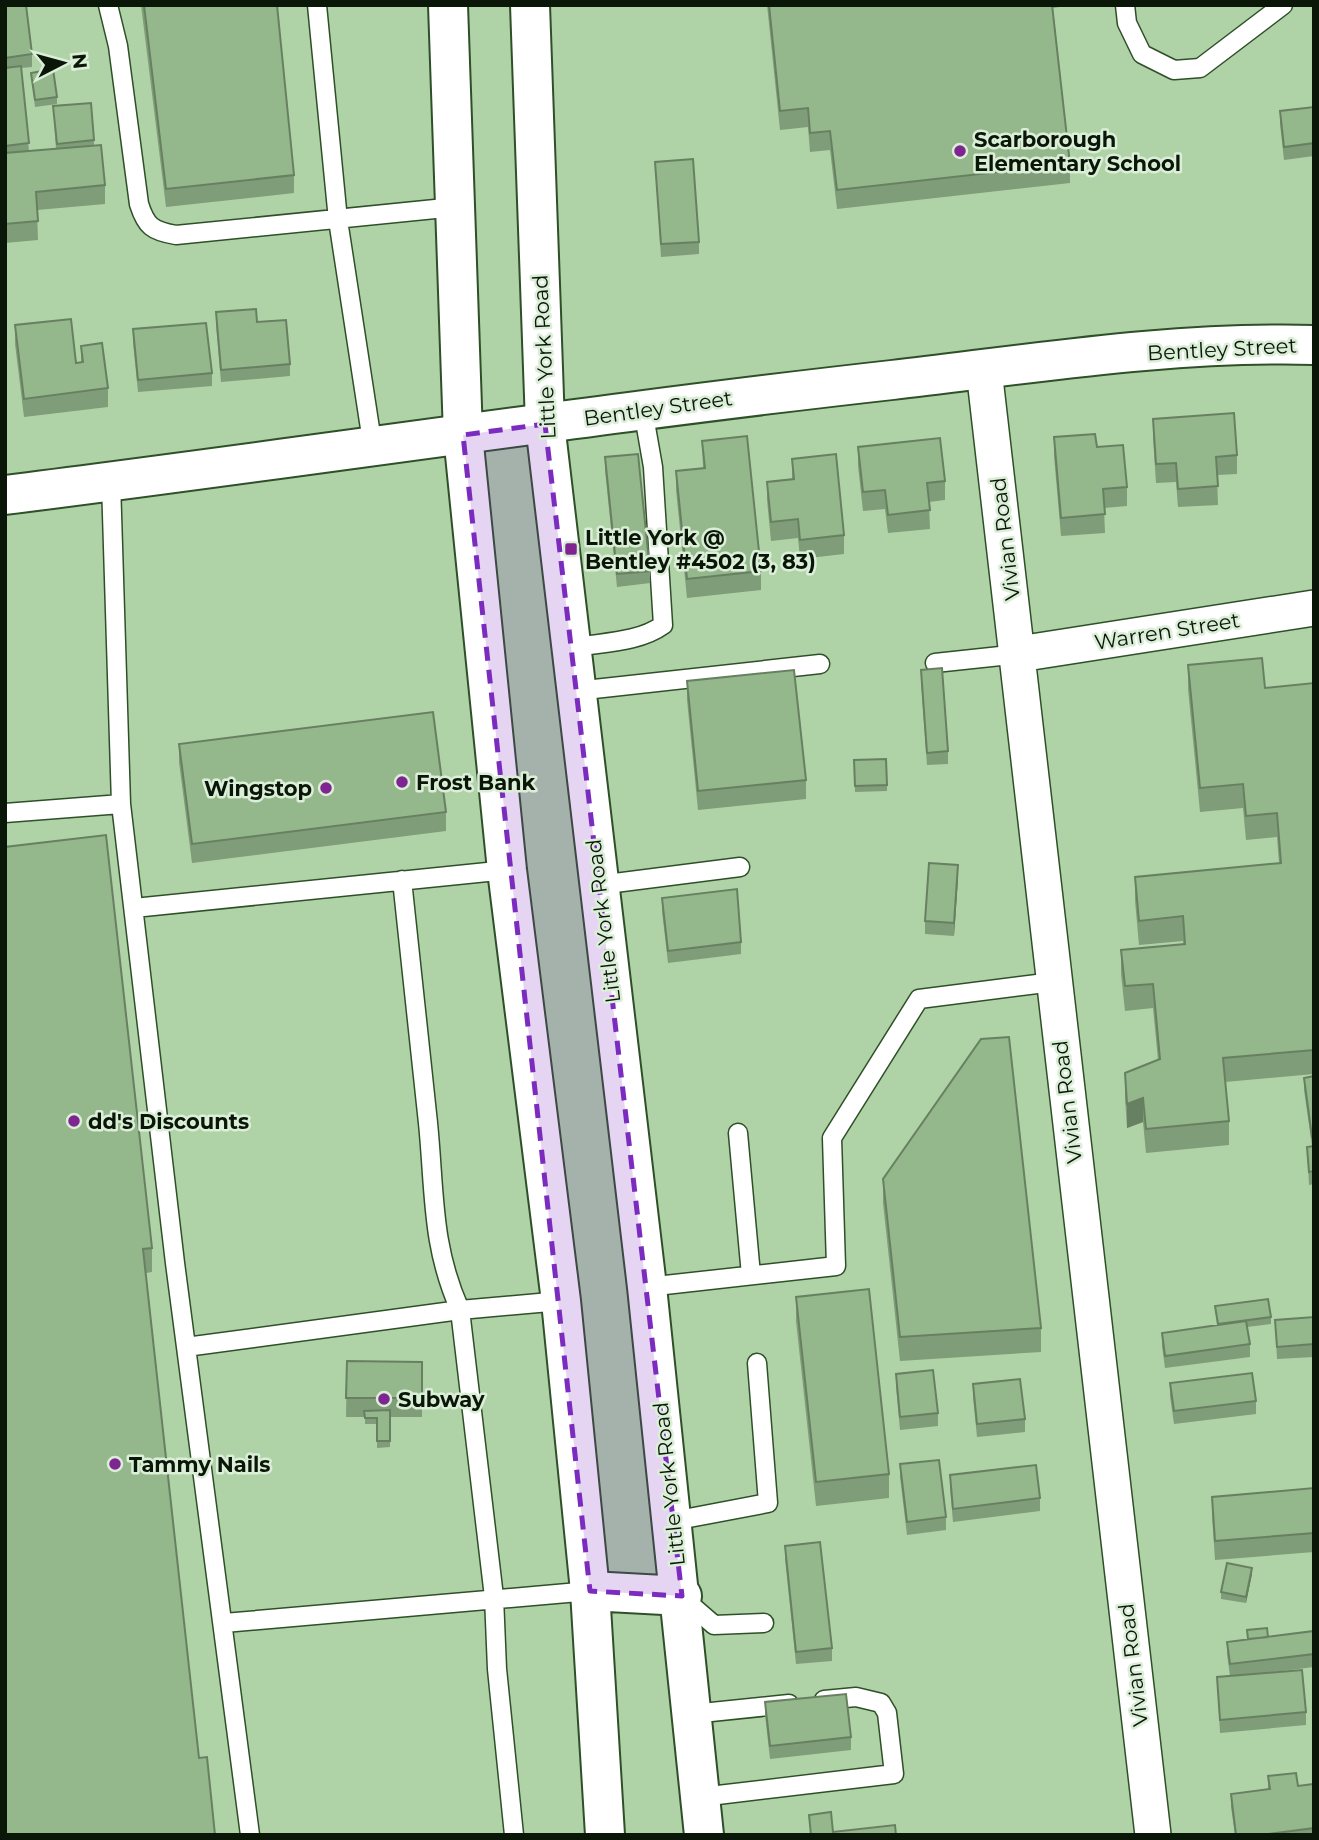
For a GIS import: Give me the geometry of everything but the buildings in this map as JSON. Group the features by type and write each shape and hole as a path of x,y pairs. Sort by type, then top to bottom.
{"main road":[{"path":"448,5 463,435 507,870 561,1301 590,1591 605,1835"},
{"name":"Little York Road","path":"530,5 545,424 682,1597 704,1835"},
{"name":"Bentley Street","path":"5,495 643,410 984,370 1264,344 1314,345"},
{"path":"590,1591 682,1597"}],"street":[{"name":"Vivian Road","path":"984,370 1019,654 1053,982 1153,1835"},
{"name":"Warren Street","path":"1019,654 1314,608"}],"lane":[{"path":"108,5 118,46 139,204 145,223 155,232 176,235 455,206"},
{"path":"317,5 338,220 373,448"},
{"path":"1125,5 1127,23 1142,54 1174,70 1199,68 1283,5"},
{"path":"571,648 627,640 653,632 663,625 653,467 643,410"},
{"path":"111,482 121,804 186,1348 250,1835"},
{"path":"935,663 1019,654"},
{"path":"576,691 820,664"},
{"path":"5,813 121,804"},
{"path":"599,885 740,867"},
{"path":"134,908 507,870"},
{"path":"402,880 431,1149 435,1233 444,1275 460,1310 494,1597 497,1669 514,1835"},
{"path":"647,1287 836,1266 832,1138 919,999 1053,982"},
{"path":"738,1133 751,1275"},
{"path":"186,1348 460,1310 561,1301"},
{"path":"673,1521 768,1503 757,1363"},
{"path":"224,1623 494,1597 590,1591"},
{"path":"682,1597 714,1625 764,1623"},
{"path":"692,1714 856,1697 871,1699 881,1703 887,1713 894,1774 701,1797"}],"highlighted area":[{"path":"545,424 682,1596 590,1591 463,435"}],"place":[{"name":"Scarborough Elementary School","path":"960,151"},
{"name":"Little York @ Bentley #4502 (3, 83)","path":"571,549"},
{"name":"Frost Bank","path":"402,782"},
{"name":"Wingstop","path":"326,788"},
{"name":"dd's Discounts","path":"74,1121"},
{"name":"Subway","path":"384,1399"},
{"name":"Tammy Nails","path":"115,1464"}]}
